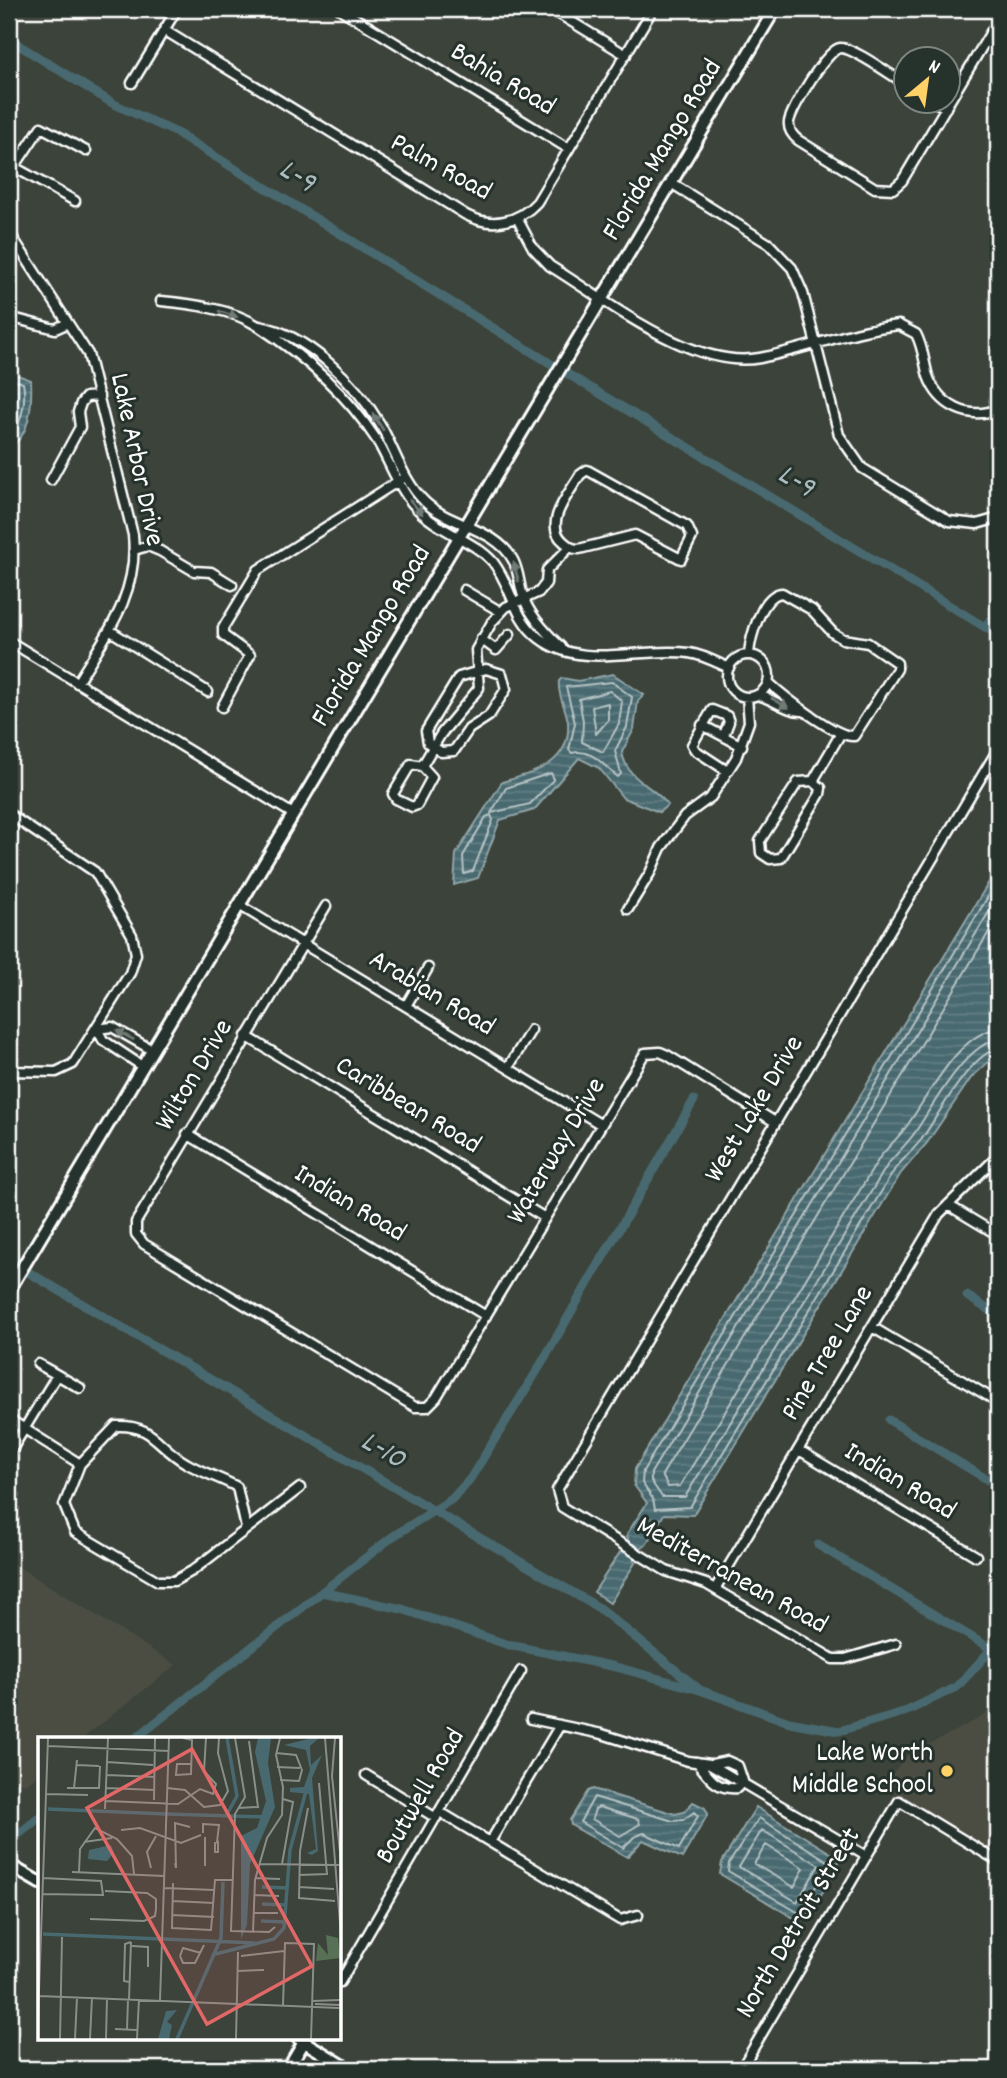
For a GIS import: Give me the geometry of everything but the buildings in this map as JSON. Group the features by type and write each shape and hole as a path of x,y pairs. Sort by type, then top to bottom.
{"street":[{"path":"132,83 177,9"},
{"name":"Bahia Road","path":"340,9 569,149"},
{"path":"551,9 626,55"},
{"path":"517,218 537,202 653,9"},
{"name":"Florida Mango Road","path":"9,1290 775,9"},
{"path":"962,81 998,20"},
{"name":"Palm Road","path":"164,30 466,215 491,222 517,218 541,257 678,344 713,358 751,359 894,325 906,326 916,334 928,376 943,399 967,413 984,414 998,409"},
{"path":"892,76 847,48 835,49 825,57 789,119 790,131 798,140 875,188 887,190 902,181 941,116"},
{"path":"9,175 41,127 86,151"},
{"path":"14,167 75,201"},
{"path":"671,183 769,244 784,257 799,280 839,435 862,468 949,521 977,524 998,518"},
{"name":"Lake Arbor Drive","path":"9,232 88,354 134,550 130,588 109,630 77,683"},
{"path":"161,301 214,310 292,337 354,389 379,423 402,479 445,518 466,525 498,543 513,560 523,599 545,632 563,649"},
{"path":"9,317 55,329 68,323"},
{"path":"258,326 310,363 340,393 377,441 425,517 483,552 493,562 505,580 513,604 527,627 550,645 582,655 690,653 729,668"},
{"path":"51,480 80,427 81,403 86,397 99,396"},
{"path":"587,470 687,526 692,537 681,559 635,535 579,550 570,547 557,536 555,520 580,475 587,470"},
{"path":"222,707 250,655 223,635 223,628 258,570 402,479"},
{"path":"134,550 148,547 160,551 194,571 211,572 232,585"},
{"path":"422,766 453,718 476,693 480,682 475,656 481,639 501,612 543,588 547,570 570,547"},
{"path":"464,590 501,612"},
{"path":"749,655 755,624 771,597 782,593 812,610 832,633 843,639 868,643 893,659 897,669 858,732 848,737 803,711 799,704 768,682 765,664 749,655 735,659 729,668 730,687 747,697 768,697 794,712 803,711"},
{"path":"109,630 208,692"},
{"path":"481,639 496,649 510,634"},
{"path":"9,641 293,814"},
{"path":"476,670 502,674 506,689 489,716 469,729 454,751 448,754 433,747 425,738 426,731 459,677 476,670"},
{"path":"757,695 768,682"},
{"path":"628,909 650,873 661,848 685,816 711,797 742,746 749,722 747,697"},
{"path":"724,735 729,722 727,716 718,710 712,710 694,739 695,750 727,771"},
{"path":"702,725 742,746"},
{"path":"813,780 841,733"},
{"name":"West Lake Drive","path":"556,1496 559,1484 998,750"},
{"path":"411,764 422,766 430,771 431,782 417,805 406,806 396,799 395,788 411,764"},
{"path":"813,780 821,788 820,794 781,858 770,859 761,852 760,841 798,782 813,780"},
{"path":"9,814 95,872 132,935 136,954 133,967 78,1059 68,1068 49,1073 9,1071"},
{"name":"Arabian Road","path":"239,905 600,1124"},
{"name":"Wilton Drive","path":"326,906 135,1222 136,1234 144,1244 415,1407 432,1403"},
{"path":"405,1006 428,968"},
{"path":"97,1029 112,1027 152,1050"},
{"path":"97,1029 103,1040 142,1066"},
{"path":"508,1068 531,1030"},
{"name":"Caribbean Road","path":"246,1036 545,1217"},
{"name":"Waterway Drive","path":"432,1403 640,1059 652,1051 667,1055 775,1122"},
{"name":"Indian Road","path":"187,1134 486,1316"},
{"name":"Pine Tree Lane","path":"715,1589 939,1214 998,1156"},
{"path":"948,1205 998,1235"},
{"path":"872,1327 998,1402"},
{"path":"38,1364 80,1388"},
{"path":"9,1454 57,1375"},
{"path":"9,1419 80,1464"},
{"path":"246,1528 237,1487 188,1464 141,1428 116,1426 80,1464 64,1505 75,1532 158,1581 174,1581 246,1528 300,1488"},
{"name":"Indian Road","path":"799,1450 976,1556"},
{"name":"Mediterranean Road","path":"556,1496 562,1507 640,1555 671,1573 695,1579 715,1589 832,1659 845,1659 896,1644"},
{"name":"Boutwell Road","path":"341,1980 521,1671"},
{"path":"531,1719 697,1762 733,1763 738,1766 743,1781"},
{"path":"490,1842 560,1725"},
{"path":"697,1762 712,1781 724,1789 737,1788 743,1781"},
{"path":"712,1764 866,1856"},
{"path":"712,1781 721,1769"},
{"path":"366,1775 490,1842 620,1920 638,1915"},
{"name":"North Detroit Street","path":"741,2069 899,1801 998,1861"},
{"path":"9,1864 38,1882"},
{"path":"288,2069 303,2039 349,2069"}],"shaded area":[{"path":"9,1561 176,1665 84,1737 38,1737 38,1775 26,1784 9,1778"},
{"name":"Lake Worth Middle School","path":"998,1698 998,1856 884,1786 905,1757 984,1716"}],"water":[{"path":"9,372 31,380 31,388 26,427 22,435 9,447"},
{"path":"613,674 644,695 638,701 634,729 622,752 625,762 635,776 668,805 659,812 623,798 599,768 579,758 534,810 500,820 478,878 454,885 456,854 502,782 547,765 563,749 568,723 559,692 559,681 562,678 578,681"},
{"path":"998,867 998,1053 971,1078 927,1143 901,1173 693,1515 664,1514 645,1546 641,1547 633,1558 635,1563 610,1603 594,1592 628,1540 627,1534 647,1503 634,1485 635,1469"},
{"path":"593,1789 675,1814 684,1812 693,1802 705,1808 708,1814 682,1858 643,1840 627,1857 571,1825 570,1820 588,1791"},
{"path":"756,1807 839,1861 837,1869 807,1917 799,1921 720,1874 722,1862"}],"waterway":[{"name":"L-9","path":"9,39 112,103 177,133 553,365"},
{"name":"L-9","path":"566,373 998,635"},
{"path":"985,627 998,610"},
{"path":"137,1737 392,1537 452,1499 470,1479 537,1371 694,1100"},
{"name":"L-10","path":"9,1262 15,1265"},
{"name":"L-10","path":"28,1272 599,1608 700,1690"},
{"path":"967,1296 998,1316"},
{"path":"889,1420 998,1486"},
{"path":"818,1545 993,1650"},
{"path":"322,1592 402,1609 509,1645 616,1667 700,1690 789,1722 839,1731 907,1711 957,1687 998,1642"},
{"path":"9,1842 38,1819"}],"place":[{"name":"Lake Worth Middle School","path":"947,1771"}]}
